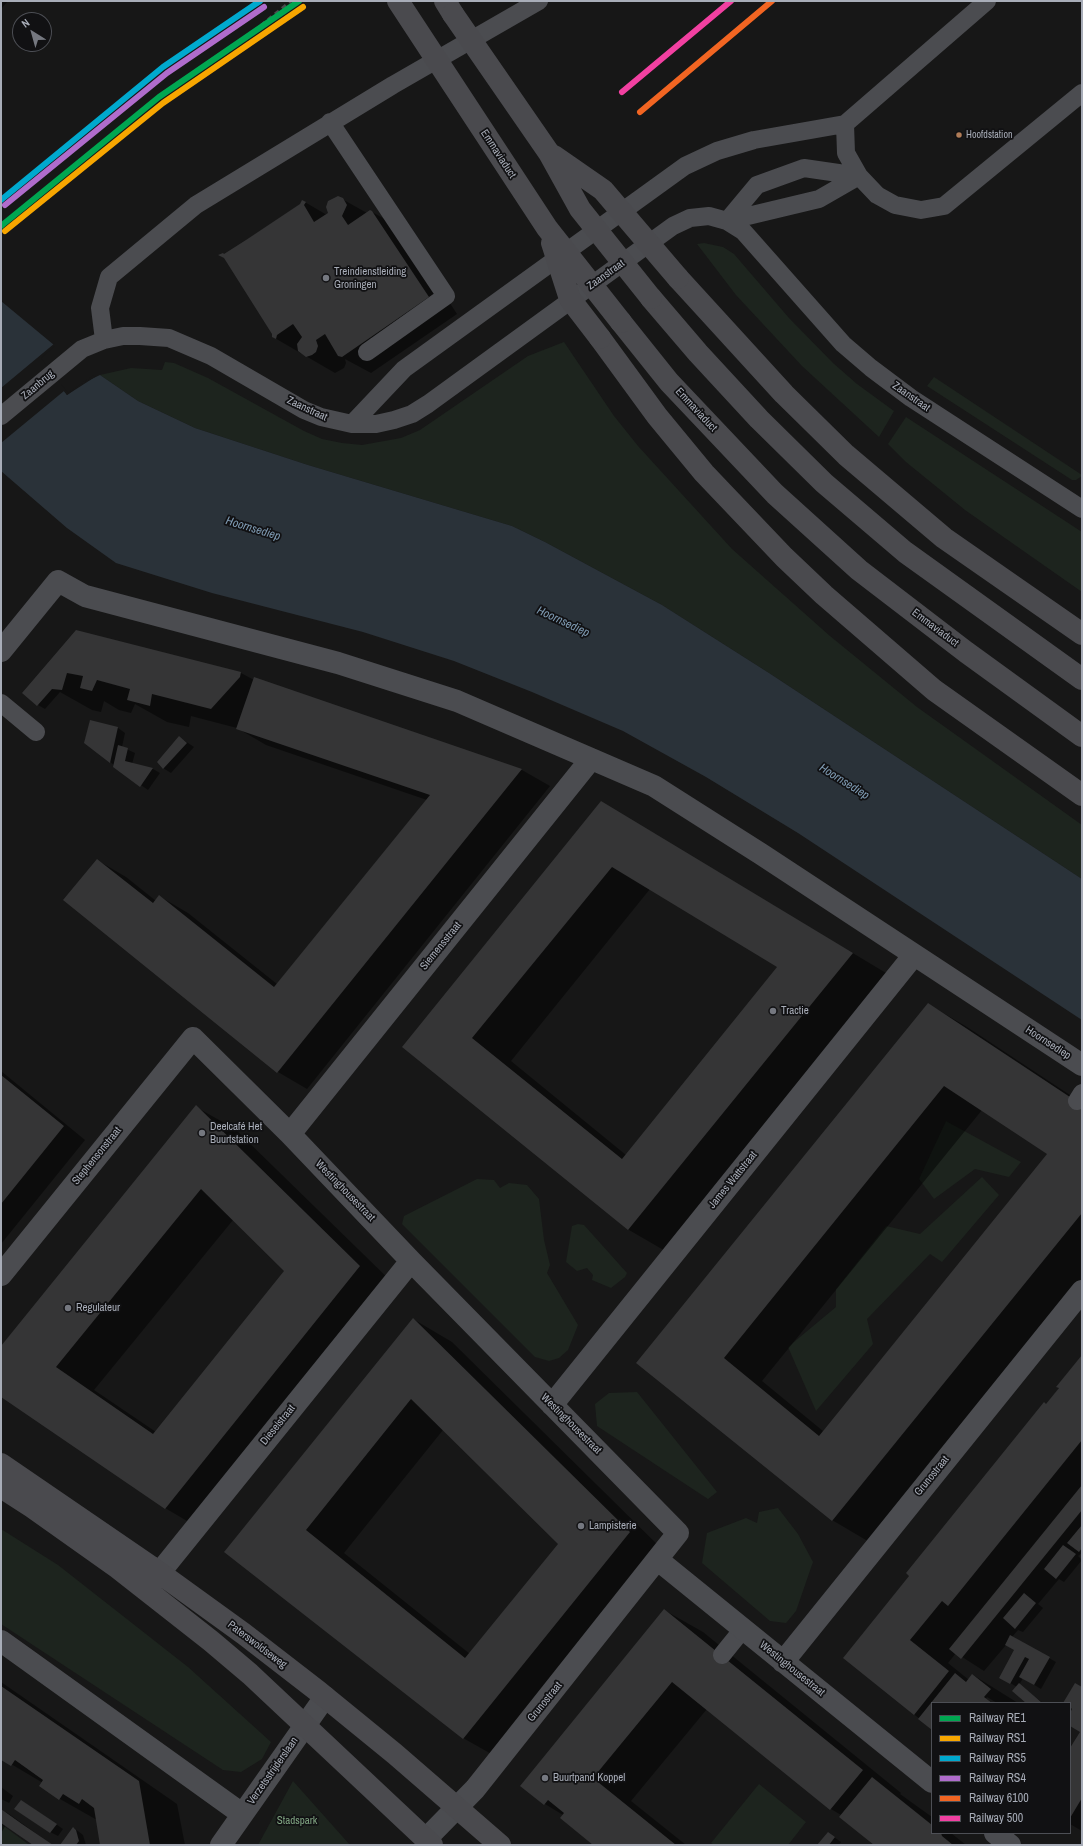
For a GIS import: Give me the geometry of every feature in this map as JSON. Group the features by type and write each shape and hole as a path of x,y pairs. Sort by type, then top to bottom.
{"main road":[{"name":"Emmaviaduct","path":"398,1 547,228 669,382 774,494 859,570 972,657 1082,736"},
{"path":"445,1 549,153 580,209 698,354 759,419 824,483 905,552 1082,679"},
{"path":"549,153 603,190 678,278 784,394 846,455 944,538 1082,634"},
{"path":"547,228 570,299 657,416 704,473 784,557 824,595 934,690 1082,795"},
{"name":"Paterswoldseweg","path":"1,1464 160,1573 325,1697 500,1845"},
{"path":"1,1487 32,1507 146,1590 244,1670 429,1842"}],"street":[{"name":"Hoornsediep","path":"1,651 58,581 85,596 338,663 457,701 654,786 761,854 1082,1065"},
{"name":"Siemensstraat","path":"290,1134 591,758"},
{"name":"James Wattstraat","path":"552,1405 914,955"},
{"name":"Westinghousestraat","path":"193,1038 290,1134 411,1261 678,1533 658,1560 931,1781"},
{"name":"Stephensonstraat","path":"1,1275 193,1038"},
{"name":"Dieselstraat","path":"146,1590 411,1261"},
{"name":"Grunostraat","path":"783,1662 1082,1291"},
{"name":"Grunostraat","path":"429,1842 658,1560"},
{"path":"1,1641 242,1814"},
{"name":"Verzetsstrijderslaan","path":"221,1845 325,1697"},
{"path":"996,1834 1010,1845"}],"lane":[{"path":"104,340 100,308 109,277 196,205 330,122 539,1"},
{"path":"352,424 404,369 685,166 717,151 754,140 845,124 987,1"},
{"path":"845,124 846,153 859,176 877,195 895,205 921,210 944,206 1082,93"},
{"path":"330,122 446,296 367,352"},
{"path":"727,221 757,185 804,168 859,176"},
{"path":"727,221 819,199 859,176"},
{"name":"Zaanstraat","path":"76,354 104,340 123,336 169,338 211,356 304,410 321,417 352,424 376,424 412,414 428,404 681,221 709,216 727,221 743,231 843,344 870,368 911,398 1081,507"},
{"name":"Zaanbrug","path":"1,416 76,354"},
{"path":"1,703 36,732"},
{"path":"722,1655 743,1629"}],"green space":[{"path":"704,243 723,247 734,254 789,318 833,363 857,384 894,411 879,437 802,366 736,295 697,244"},
{"path":"564,342 614,416 638,446 732,549 830,636 917,707 1082,825 1082,879 769,673 662,605 545,542 512,526 308,465 195,428 138,401 100,375 131,368 162,370 165,362 174,363 208,378 304,431 322,439 362,445 401,438 420,430 528,356"},
{"path":"934,377 1082,476 1076,480 1072,480 927,386"},
{"path":"906,417 1082,532 1082,592 965,510 906,462 888,444"},
{"path":"946,1121 1021,1162 1009,1177 975,1169 934,1199 919,1179"},
{"path":"982,1177 999,1195 942,1262 930,1254 867,1319 873,1344 816,1411 788,1347 836,1307 836,1289 886,1226 920,1234"},
{"path":"477,1179 494,1180 500,1188 509,1183 527,1185 539,1199 544,1240 550,1265 547,1273 578,1325 568,1350 559,1358 549,1361 535,1357 402,1224 404,1216"},
{"path":"578,1224 584,1225 627,1273 625,1277 611,1288 592,1280 593,1275 587,1268 577,1271 566,1262 572,1226"},
{"path":"637,1392 717,1492 708,1499 597,1426 595,1404 609,1393"},
{"path":"778,1508 798,1534 813,1562 796,1611 786,1623 770,1621 702,1563 707,1533 746,1518 757,1523 759,1512"},
{"path":"1,1529 58,1565 188,1667 271,1742 262,1759 241,1772 223,1770 1,1624"},
{"name":"Stadspark","path":"293,1781 350,1845 258,1845"},
{"path":"759,1784 806,1822 788,1845 714,1845 711,1843"},
{"path":"1,1824 28,1844 1,1845"}],"water":[{"path":"1,301 54,345 39,358 67,395 83,383 100,375 138,401 195,428 308,465 512,526 545,542 662,605 769,673 1082,879 1082,1020 798,833 706,777 623,731 532,692 454,661 363,632 212,593 116,563 67,528 1,471"}],"pier":[{"path":"55,343 55,346 41,358 68,393 93,375 95,377 67,395 64,391 1,443 1,388"}],"building":[{"name":"Treindienstleiding Groningen","path":"338,196 343,198 347,205 342,216 348,225 370,210 372,211 429,297 342,357 338,356 325,334 316,340 318,346 316,352 306,357 298,351 297,344 302,337 293,324 277,335 276,339 272,337 272,334 224,258 218,255 224,254 246,240 300,204 302,200 306,202 304,205 314,222 328,213 326,207 328,201"},
{"path":"76,630 241,672 240,677 211,709 152,694 150,706 127,700 130,689 97,680 92,691 80,688 83,676 67,673 62,690 52,689 37,706 22,693"},
{"path":"254,677 522,769 277,1073 63,900 97,859 153,903 159,895 274,987 430,795 236,729"},
{"path":"90,720 118,727 110,763 84,743"},
{"path":"179,736 187,743 163,769 157,762"},
{"path":"118,745 128,748 125,761 153,768 140,787 113,767"},
{"name":"Tractie","path":"601,801 853,953 628,1230 402,1047","holes":["612,867 777,967 622,1159 472,1038"]},
{"path":"928,1003 1082,1105 1082,1213 832,1521 636,1363","holes":["944,1086 1047,1154 819,1436 724,1358"]},
{"path":"1,1075 64,1126 1,1204"},
{"name":"Regulateur","path":"196,1105 360,1266 165,1509 1,1397 1,1346","holes":["201,1189 284,1271 153,1434 56,1367"]},
{"name":"Lampisterie","path":"413,1318 630,1532 463,1739 224,1552","holes":["411,1399 558,1544 465,1658 306,1530"]},
{"path":"1082,1355 1082,1440 948,1606 942,1601 910,1640 949,1671 914,1715 843,1658 909,1576 906,1573 1044,1402 1046,1404 1059,1388 1056,1387"},
{"path":"1082,1485 1082,1510 961,1659 949,1649"},
{"path":"1082,1525 1082,1548 1079,1552 1067,1543"},
{"path":"1063,1545 1076,1554 1056,1579 1044,1569"},
{"path":"1024,1593 1036,1603 1015,1629 1003,1618"},
{"path":"664,1609 863,1770 830,1810 672,1682 593,1778 676,1845 593,1845 560,1818 564,1813 548,1800 544,1805 520,1786"},
{"path":"1010,1635 1050,1657 1034,1685 1019,1677 1029,1659 1025,1657 1010,1684 999,1678 1014,1650 1005,1645"},
{"path":"955,1673 966,1682 972,1674 991,1689 984,1697 991,1702 932,1702"},
{"path":"1019,1683 1041,1702 1025,1702 1012,1691"},
{"path":"1075,1683 1082,1687 1082,1798 1071,1816 1071,1746 1080,1732 1071,1727 1071,1702 1064,1702"},
{"path":"1,1686 139,1781 150,1845 100,1845 94,1808 82,1799 79,1804 63,1794 59,1800 39,1786 43,1780 15,1760 11,1766 1,1760"},
{"path":"931,1703 931,1729 918,1719"},
{"path":"872,1777 931,1824 931,1834 941,1834 953,1845 874,1845 839,1817"},
{"path":"21,1800 57,1824 50,1833 14,1809"},
{"path":"1,1809 53,1845 33,1845 1,1823"},
{"path":"73,1827 76,1830 79,1841 76,1845 60,1845"},
{"path":"828,1832 835,1837 829,1845 817,1845"}],"railway":[{"path":"241,13 264,1"},
{"path":"254,31 291,1"}],"rail line":[{"name":"RS5","path":"1,200 163,67 260,1"},
{"name":"RE1","path":"1,226 159,97 299,1"},
{"name":"500","path":"622,92 731,1"},
{"name":"6100","path":"640,112 772,1"},
{"name":"RS4","path":"5,205 167,73 264,7"},
{"name":"RS1","path":"5,231 163,103 303,7"}],"place":[{"name":"Hoofdstation","path":"959,135"},
{"name":"Treindienstleiding Groningen","path":"326,278"},
{"name":"Tractie","path":"773,1011"},
{"name":"Deelcafé Het Buurtstation","path":"202,1133"},
{"name":"Regulateur","path":"68,1308"},
{"name":"Lampisterie","path":"581,1526"},
{"name":"Buurtpand Koppel","path":"545,1778"}]}
